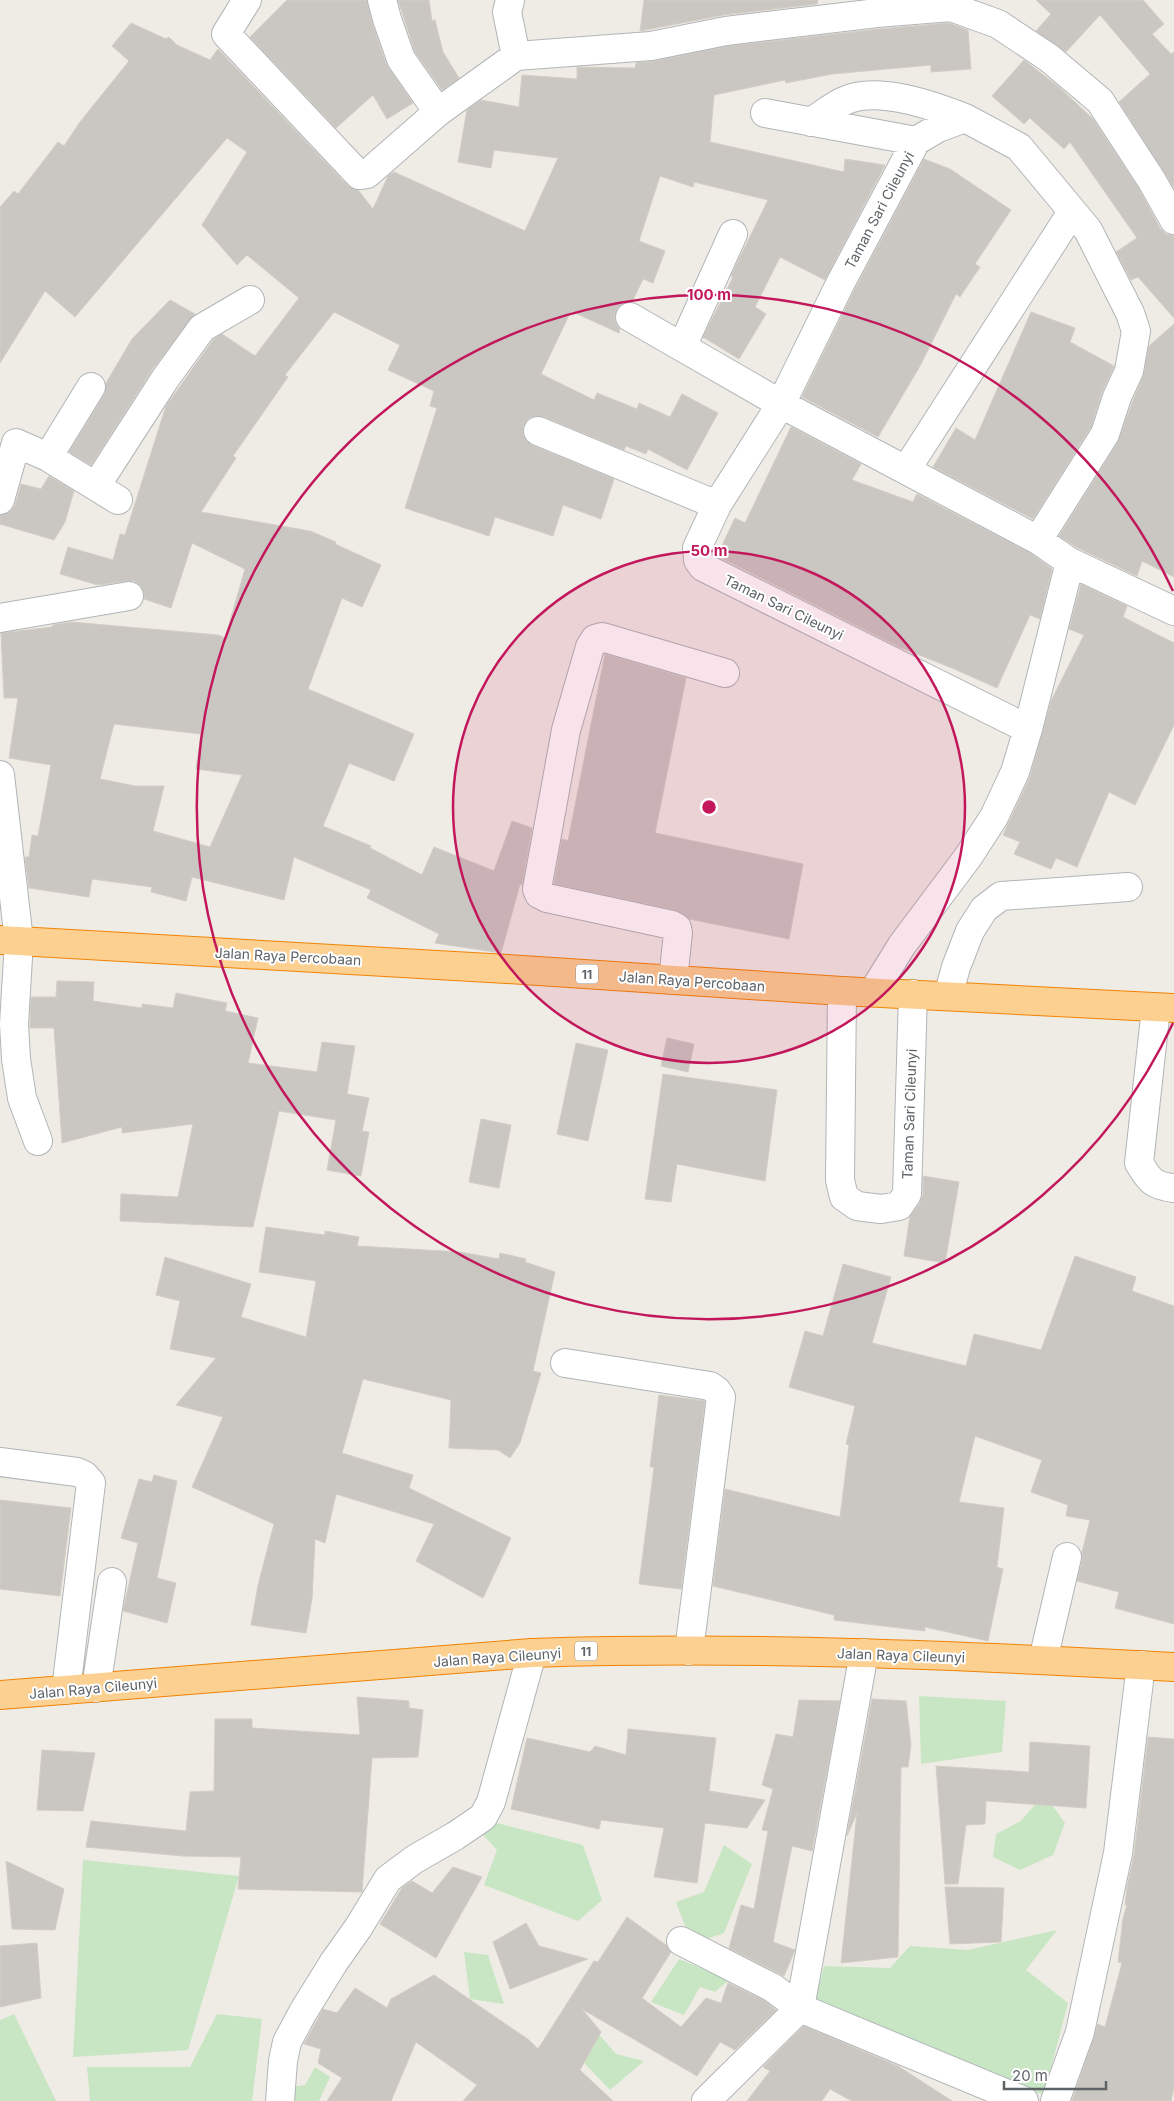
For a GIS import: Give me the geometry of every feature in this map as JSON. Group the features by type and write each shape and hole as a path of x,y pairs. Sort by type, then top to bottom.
{"highway":[{"name":"Jalan Raya Percobaan","path":"9,941 842,991 1165,1008"},
{"name":"Jalan Raya Cileunyi","path":"0,1695 532,1653 604,1651 864,1653 1174,1667"}],"street":[{"path":"247,0 226,34 359,175 367,174 438,112 516,56 651,46 726,31 952,6 998,24 1049,58 1100,101 1152,181 1174,220"},
{"path":"382,0 401,59 438,112"},
{"path":"510,0 507,12 516,56"},
{"path":"811,122 845,100 862,96 882,96 932,105 965,118 1019,146 1088,230 1130,313 1136,331 1129,371 1117,397 1105,434 1038,540"},
{"path":"765,113 916,141"},
{"name":"Taman Sari Cileunyi","path":"965,118 938,128 916,141 840,284 781,404 717,505 698,548 698,560 703,567 1028,729"},
{"path":"906,470 1072,212"},
{"path":"682,346 734,234"},
{"path":"0,500 16,443 48,457 107,493 165,379 202,328 250,300"},
{"path":"630,317 781,404 1038,540 1070,562 1174,611"},
{"path":"48,457 91,387"},
{"path":"538,431 717,505"},
{"path":"873,992 902,945 962,865 994,817 1015,772 1028,729 1070,562"},
{"path":"0,618 129,596"},
{"path":"673,980 677,928 547,898 539,894 536,888 566,730 590,647 595,639 602,637 725,673"},
{"path":"0,775 16,1060 22,1098 38,1141"},
{"path":"948,996 956,967 970,931 984,909 1001,896 1128,887"},
{"name":"Taman Sari Cileunyi","path":"842,991 840,1180 844,1196 857,1206 881,1209 899,1206 907,1194 913,994"},
{"path":"1165,1008 1139,1162 1147,1177 1159,1186 1174,1188"},
{"path":"565,1363 710,1386 717,1391 721,1398 689,1651"},
{"path":"0,1462 77,1472 84,1475 91,1483 66,1690"},
{"path":"1044,1660 1068,1558"},
{"path":"96,1688 112,1582"},
{"path":"280,2101 283,2061 287,2042 318,1987 388,1879 415,1858 456,1836 483,1817 487,1810 491,1802 532,1653"},
{"path":"706,2101 800,2008 864,1653"},
{"path":"1056,2101 1080,2032 1118,1852 1141,1665"},
{"path":"681,1941 773,1988 800,2008 1024,2101"}],"green space":[{"path":"919,1696 1006,1701 1002,1752 921,1764"},
{"path":"1044,1794 1065,1823 1053,1855 1020,1870 993,1857 996,1834 1021,1821"},
{"path":"493,1822 583,1845 602,1900 578,1921 484,1885 497,1850 482,1834"},
{"path":"724,1845 752,1864 724,1933 692,1944 676,1902 704,1892"},
{"path":"83,1860 239,1876 188,2050 73,2057"},
{"path":"1057,1930 1026,1970 1068,2003 1044,2095 813,2010 824,1966 890,1968 910,1946 968,1950"},
{"path":"464,1952 488,1955 504,2004 470,1999"},
{"path":"679,1959 729,1980 715,1992 700,1987 684,2015 651,2002"},
{"path":"14,2014 56,2101 0,2101 0,2020"},
{"path":"217,2014 262,2019 252,2101 90,2101 87,2067 190,2067"},
{"path":"590,2024 616,2054 644,2061 610,2090 567,2045"},
{"path":"315,2067 330,2077 319,2101 284,2101 284,2088 305,2085"}],"building":[{"path":"287,0 367,0 372,23 386,64 413,103 387,119 373,95 336,128 250,37"},
{"path":"398,0 429,0 432,21 435,20 443,52 459,78 442,90 415,52"},
{"path":"644,0 818,0 817,4 724,15 640,31"},
{"path":"1036,0 1143,0 1164,24 1152,34 1171,54 1174,52 1174,188 1119,102 1150,74 1100,15 1066,52 1036,31 1051,14"},
{"path":"131,23 166,39 169,37 177,45 210,60 218,49 348,186 358,190 373,209 388,176 394,172 525,231 558,158 494,150 491,168 458,162 467,110 481,100 519,107 522,75 577,79 577,67 635,68 636,63 728,46 879,29 949,23 968,30 971,69 931,72 931,65 832,74 786,83 785,80 714,95 710,142 844,172 845,159 885,165 825,280 780,257 755,307 766,314 739,359 703,337 768,200 694,182 693,187 660,176 639,241 665,251 653,283 643,279 632,302 623,303 617,309 614,317 620,329 619,333 571,311 541,374 594,400 597,393 637,409 639,403 670,417 682,394 718,413 687,470 648,449 646,454 626,446 624,450 544,417 535,416 528,419 523,426 523,434 526,441 614,479 601,519 563,505 553,536 495,517 489,536 405,508 437,408 430,406 434,391 388,370 400,345 334,312 285,375 288,377 233,456 236,458 201,512 310,531 381,565 362,607 342,598 308,689 414,734 394,781 349,763 323,826 371,846 370,848 422,875 434,847 494,871 512,821 532,828 522,885 520,884 501,953 435,943 439,934 367,898 371,890 294,857 284,900 192,877 186,901 151,892 152,887 92,879 89,897 29,888 25,857 29,857 32,835 38,836 51,765 9,758 18,698 4,698 1,633 52,627 53,625 71,622 218,635 225,638 245,569 192,543 171,608 144,599 141,586 134,581 98,585 60,574 68,547 113,560 120,534 125,535 166,406 213,340 222,334 255,356 299,298 247,255 237,265 202,225 247,152 227,138 75,317 45,291 0,363 0,207 14,191 18,194 58,142 64,146 80,122 129,61 112,46","holes":["114,724 201,734 196,769 242,775 210,847 153,831 164,786 135,786 100,779"]},
{"path":"1024,60 1059,87 1093,119 1139,189 1160,228 1166,234 1174,236 1174,318 1138,277 1131,280 1116,252 1137,238 1070,142 1064,149 1030,118 1024,124 992,96"},
{"path":"924,159 950,169 1011,210 975,264 980,267 960,297 956,294 920,366 878,437 802,397 854,291"},
{"path":"170,300 195,314 152,370 91,465 69,452 104,395 106,383 132,339"},
{"path":"1031,312 1075,328 1070,342 1114,366 1102,392 1091,427 1033,519 933,467 956,428 975,440"},
{"path":"1174,324 1174,577 1142,561 1137,576 1078,548 1059,536 1118,442 1143,377 1149,346"},
{"path":"791,427 861,464 852,480 913,502 917,494 1030,553 1052,569 1040,619 1030,615 997,688 899,647 717,556 735,518 745,523"},
{"path":"49,476 74,491 65,522 54,540 0,524 0,515 11,511 15,505 21,484 41,489"},
{"path":"1081,584 1127,606 1123,617 1174,643 1174,725 1135,805 1109,792 1077,867 1056,858 1051,869 1014,854 1020,842 1003,835 1030,777 1051,701 1084,635 1069,629"},
{"path":"605,654 686,678 655,833 803,864 789,939 689,919 675,910 554,884 562,839 568,841"},
{"path":"57,981 94,982 93,1001 142,1008 142,1004 173,1008 176,993 227,1003 225,1011 258,1018 248,1063 317,1072 322,1042 355,1046 347,1094 369,1098 362,1131 369,1132 361,1176 327,1170 336,1120 279,1111 253,1227 120,1221 121,1194 178,1197 193,1124 122,1133 122,1127 62,1143 54,1028 30,1028 31,997 56,997"},
{"path":"667,1038 694,1044 688,1072 661,1066"},
{"path":"576,1043 608,1050 588,1141 557,1134"},
{"path":"663,1074 777,1090 765,1181 677,1164 671,1202 645,1199"},
{"path":"481,1119 511,1125 499,1188 469,1182"},
{"path":"923,1176 959,1182 945,1263 904,1256 910,1216 920,1203 923,1195"},
{"path":"266,1227 325,1235 325,1231 359,1237 357,1246 460,1252 499,1259 500,1253 526,1259 525,1262 555,1272 533,1371 541,1373 520,1443 510,1458 498,1450 449,1448 451,1400 363,1379 342,1453 413,1475 409,1488 511,1538 483,1598 416,1561 434,1524 336,1494 325,1543 315,1539 312,1599 306,1633 251,1625 258,1585 274,1524 192,1487 223,1417 176,1405 216,1358 170,1349 180,1301 156,1295 165,1257 251,1284 241,1317 306,1337 316,1281 259,1272"},
{"path":"1075,1256 1136,1277 1132,1291 1174,1306 1174,1624 1115,1608 1119,1592 1077,1581 1090,1520 1066,1516 1068,1505 1031,1492 1042,1460 975,1436 959,1502 1004,1508 997,1567 1003,1569 988,1641 925,1627 925,1631 834,1620 834,1615 713,1586 725,1489 840,1517 849,1445 846,1444 855,1406 789,1387 805,1331 823,1336 843,1264 891,1277 872,1343 966,1366 974,1334 1041,1350"},
{"path":"659,1395 705,1401 681,1589 639,1584 654,1467 650,1467"},
{"path":"154,1475 177,1481 157,1578 176,1583 167,1623 123,1611 138,1543 121,1538 139,1479 152,1482"},
{"path":"0,1500 71,1508 60,1596 0,1589"},
{"path":"357,1697 409,1701 409,1708 423,1710 418,1757 372,1758 362,1892 238,1889 241,1857 183,1856 86,1847 91,1821 186,1831 190,1792 214,1791 215,1719 252,1719 252,1728 360,1735"},
{"path":"872,1699 906,1701 911,1745 908,1767 901,1767 898,1957 841,1963 857,1813 847,1836"},
{"path":"799,1700 840,1701 812,1851 792,1846 773,1942 795,1950 784,1976 729,1948 741,1905 754,1909 768,1831 762,1830 773,1789 762,1785 776,1734 793,1737"},
{"path":"628,1729 716,1738 709,1791 765,1800 747,1828 705,1823 697,1883 654,1877 664,1828 601,1820 599,1829 511,1809 527,1738 590,1752 595,1746 626,1755"},
{"path":"1148,1737 1174,1739 1174,2088 1171,2101 1072,2101 1098,2024 1105,2027 1122,1963 1118,1962 1123,1918 1127,1905 1125,1905 1127,1887 1134,1855"},
{"path":"1030,1742 1090,1746 1086,1808 986,1801 985,1824 966,1825 958,1884 945,1884 936,1766 1029,1772"},
{"path":"42,1750 95,1753 83,1811 37,1810"},
{"path":"6,1861 64,1889 55,1930 12,1929"},
{"path":"453,1867 482,1877 436,1958 380,1924 402,1888 412,1881 432,1893"},
{"path":"945,1887 1004,1888 1001,1942 950,1944"},
{"path":"627,1917 666,1945 671,1952 642,1998 681,2027 706,1998 721,2003 728,1983 765,2001 776,2010 735,2050 720,2042 697,2076 582,2009 601,2032 580,2070 613,2101 463,2101 477,2085 416,2042 391,2101 327,2101 342,2078 318,2063 321,2049 304,2044 323,2009 337,2013 355,1988 387,2008 391,1999 434,1975 529,2040 538,2049 594,1961 598,1962"},
{"path":"526,1923 539,1946 588,1959 510,1989 493,1942"},
{"path":"37,1943 41,1998 0,2007 0,1946"},
{"path":"804,2026 898,2066 952,2101 852,2101 830,2089 822,2101 747,2101 770,2071 763,2067"}]}
